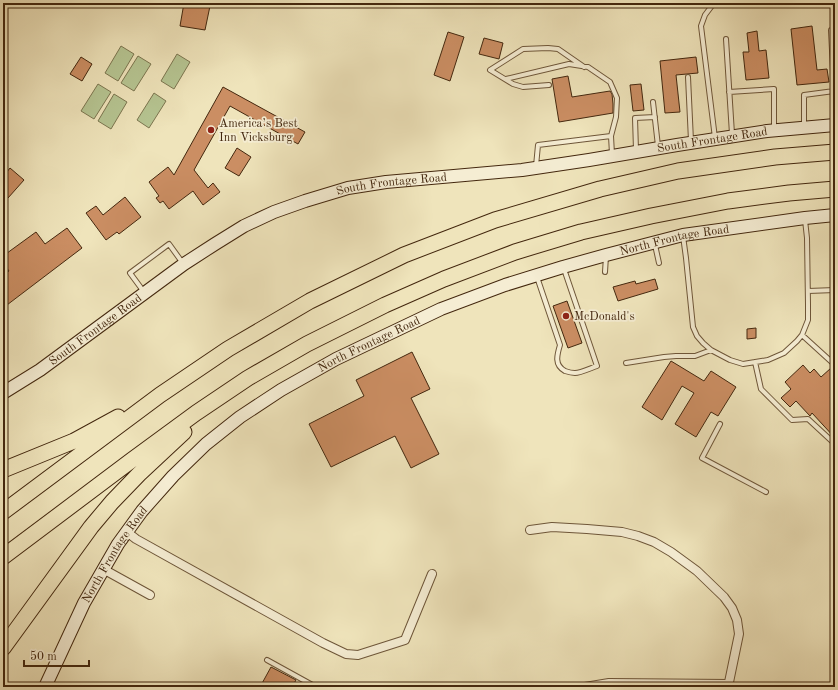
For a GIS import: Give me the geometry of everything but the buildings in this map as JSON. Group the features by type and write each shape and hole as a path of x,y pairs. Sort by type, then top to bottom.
{"highway":[{"path":"3,512 160,395 228,348 310,301 404,254 495,220 600,189 678,171 775,157 835,152"},
{"path":"3,557 196,413 248,378 307,344 385,304 444,279 515,252 581,232 650,216 728,201 835,189"},
{"path":"3,648 87,533 112,502 139,474 180,436 248,378"},
{"path":"3,470 74,440 160,395"}],"street":[{"name":"South Frontage Road","path":"3,393 40,370 184,264 238,229 274,212 304,201 348,188 386,182 536,168 715,139 835,125"},
{"name":"North Frontage Road","path":"45,687 84,603 118,544 142,511 173,476 206,444 240,417 281,390 336,359 441,309 505,285 606,255 682,236 835,215"},
{"path":"530,530 552,528 622,532 654,542 671,552 697,571 724,598 732,608 737,620 739,634 729,685 609,684 585,687"},
{"path":"127,532 136,539 323,643 346,654 358,655 405,640 432,574"},
{"path":"103,569 150,594"}],"lane":[{"path":"714,3 705,15 701,26 701,33 715,139"},
{"path":"804,128 804,95 834,91 831,30 835,29"},
{"path":"726,39 732,137"},
{"path":"549,85 522,88 490,70 523,49 548,48 558,49 584,67"},
{"path":"506,79 569,64 588,67 610,82 617,98 616,118 611,136 612,156"},
{"path":"688,77 691,143"},
{"path":"729,92 774,89 774,131"},
{"path":"653,102 658,148"},
{"path":"636,152 635,118 655,117"},
{"path":"536,168 538,145 611,136"},
{"path":"682,236 686,258 693,327 697,336 711,350 730,360 743,364 768,360 784,353 802,335 808,320 807,238 805,218"},
{"path":"655,242 658,263"},
{"path":"145,293 130,273 169,244 184,264"},
{"path":"605,272 606,255"},
{"path":"537,275 560,345 556,359 562,369 567,372 575,373 597,366 563,267"},
{"path":"808,291 835,290"},
{"path":"802,335 835,365"},
{"path":"626,363 664,357 696,356 711,350"},
{"path":"755,362 761,389 792,420 808,419 835,444"},
{"path":"720,424 702,458 766,492"},
{"path":"268,660 316,687"}],"green space":[{"path":"121,46 134,54 118,81 105,73"},
{"path":"177,54 190,62 174,89 161,81"},
{"path":"138,56 151,64 134,91 121,83"},
{"path":"98,84 111,92 94,119 81,111"},
{"path":"154,93 166,101 149,128 137,120"},
{"path":"114,94 127,102 111,129 98,121"}],"place":[{"name":"America’s Best Inn Vicksburg","path":"211,130"},
{"name":"McDonald's","path":"566,316"}]}
